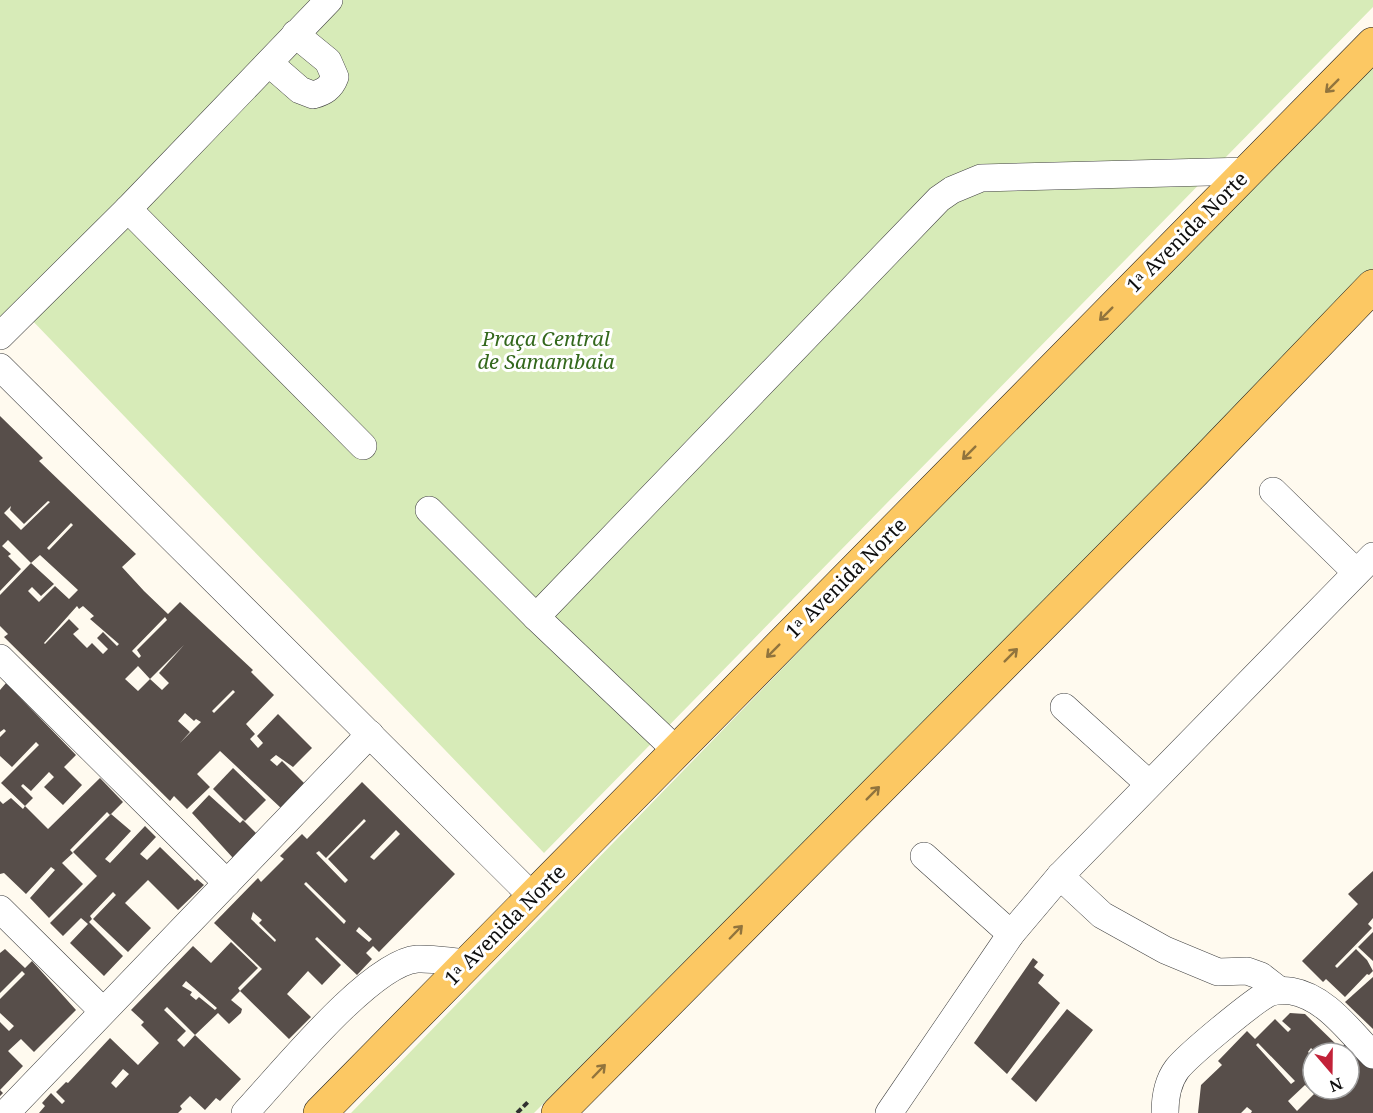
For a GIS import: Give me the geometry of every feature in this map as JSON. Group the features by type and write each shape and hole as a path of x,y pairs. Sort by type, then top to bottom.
{"main road":[{"name":"1ᵃ Avenida Norte","path":"320,1113 1373,44"},
{"path":"558,1113 1185,481 1373,286"}],"street":[{"path":"0,336 128,209 329,0"},
{"path":"269,63 300,90 313,95 323,92 332,84 334,77 328,61 296,34"},
{"path":"536,617 939,199 952,190 981,178 1248,171"},
{"path":"128,209 363,446"},
{"path":"0,367 533,897"},
{"path":"889,1113 1011,934 1060,876 1148,783 1364,564 1273,491"},
{"path":"429,510 536,617 676,750"},
{"path":"0,658 227,883"},
{"path":"1064,707 1148,783"},
{"path":"6,1113 370,734"},
{"path":"924,856 1011,934"},
{"path":"1060,876 1102,915 1165,950 1218,972 1247,970 1261,976 1279,990"},
{"path":"0,909 103,1011"},
{"path":"245,1113 327,1025 377,976 416,959 468,963"},
{"path":"1165,1113 1168,1090 1176,1070 1246,1010 1268,994 1279,990 1306,994 1321,1002 1373,1055"}],"green space":[{"name":"Praça Central de Samambaia","path":"0,0 1373,0 1373,7 544,853 28,316 0,345"},
{"path":"1373,60 1373,269 534,1113 351,1113"}],"building":[{"path":"0,416 43,458 39,461 136,554 122,567 144,591 168,614 180,602 253,670 251,672 274,695 246,724 255,734 250,739 258,748 263,743 257,736 278,714 312,748 293,767 276,755 270,760 277,766 282,761 305,784 282,809 220,751 197,774 210,787 187,809 174,796 170,801 4,637 8,634 0,626 0,595 31,563 8,540 2,546 11,554 8,556 21,569 0,591","holes":["48,501 50,502 21,530 4,513 11,506 10,510 24,524","71,523 73,525 49,550 47,548","40,555 78,590 69,599 55,586 39,602 28,591 32,587 41,596 54,584 31,563","77,606 79,609 83,606 94,616 90,619 119,644 117,646 103,632 97,638 108,649 103,654 92,643 87,648 73,634 79,629 69,619 45,644","165,617 167,620 137,650 141,656 139,658 132,651","184,645 159,673 169,683 162,690 150,679","138,666 150,679 138,691 125,679","233,690 235,692 214,713 212,711","185,713 194,721 196,719 201,722 180,743 190,732 178,721"]},
{"path":"6,683 76,755 64,767 82,785 63,805 44,787 54,777 49,772 31,791 23,784 21,786 33,798 25,806 1,783 39,745 36,742 12,767 0,756 0,737 6,731 4,729 0,732 0,690"},
{"path":"233,768 266,800 245,821 213,789"},
{"path":"100,778 123,802 110,815 107,812 70,850 73,853 62,863 83,884 49,918 30,898 55,870 51,867 26,894 4,873 0,874 0,801 3,804 11,798 23,809 25,806 48,829"},
{"path":"362,782 455,874 379,952 373,946 366,953 372,959 357,975 317,937 315,939 341,965 322,985 308,971 287,994 311,1017 289,1039 240,991 262,969 214,923 258,878 261,882 284,859 280,856 302,834 307,839","holes":["364,819 366,821 328,859 348,880 345,883 316,853 319,851 326,858","396,830 400,834 374,860 370,857","306,882 346,921 344,924 304,884","253,912 262,920 259,923 276,940 275,942 251,919","359,927 372,939 369,942 356,931"]},
{"path":"209,795 240,823 243,820 257,834 233,858 192,813"},
{"path":"111,814 131,831 105,859 110,863 145,826 156,837 140,854 147,860 160,847 195,881 197,879 204,885 178,910 148,880 125,903 151,928 128,952 93,919 116,895 113,892 90,916 92,919 89,922 123,956 104,976 70,943 88,924 81,918 63,936 50,923 97,876 73,852"},
{"path":"1373,871 1373,918 1368,924 1372,928 1335,966 1337,968 1356,949 1367,960 1373,971 1367,974 1345,997 1326,979 1323,982 1302,961 1358,904 1348,894"},
{"path":"1373,932 1373,961 1358,947"},
{"path":"231,942 258,968 238,988 240,991 231,1000 242,1009 241,1013 229,1024 218,1013 195,1035 241,1079 220,1101 216,1098 205,1110 190,1096 180,1106 182,1109 178,1113 39,1113 45,1106 42,1103 51,1093 62,1104 65,1101 56,1092 66,1082 68,1083 110,1038 138,1065 159,1043 141,1025 144,1022 131,1010 193,946 211,963","holes":["186,981 217,1008 215,1010 199,997 196,1000 190,995 192,992 182,986","167,1007 195,1035 184,1047 177,1040 186,1031 164,1010","123,1069 129,1074 116,1088 111,1083"]},
{"path":"5,949 25,968 32,961 76,1010 34,1052 21,1039 8,1051 23,1066 0,1090 0,1022 9,1031 14,1026 0,1013 0,999 25,974 22,971 0,993 0,953"},
{"path":"1033,958 1038,962 1034,967 1044,975 1038,983 1060,1003 1007,1074 974,1043"},
{"path":"1373,977 1373,1029 1345,1002"},
{"path":"1067,1009 1093,1030 1036,1102 1011,1079"},
{"path":"1290,1013 1305,1014 1333,1041 1301,1041 1301,1089 1288,1101 1297,1111 1307,1101 1361,1101 1361,1058 1373,1069 1373,1113 1251,1113 1252,1111 1247,1107 1241,1113 1198,1113 1201,1085 1222,1065 1218,1061 1247,1031 1255,1039 1275,1019 1288,1032 1291,1029 1282,1021","holes":["1258,1043 1295,1081 1291,1084 1256,1045"]}]}
